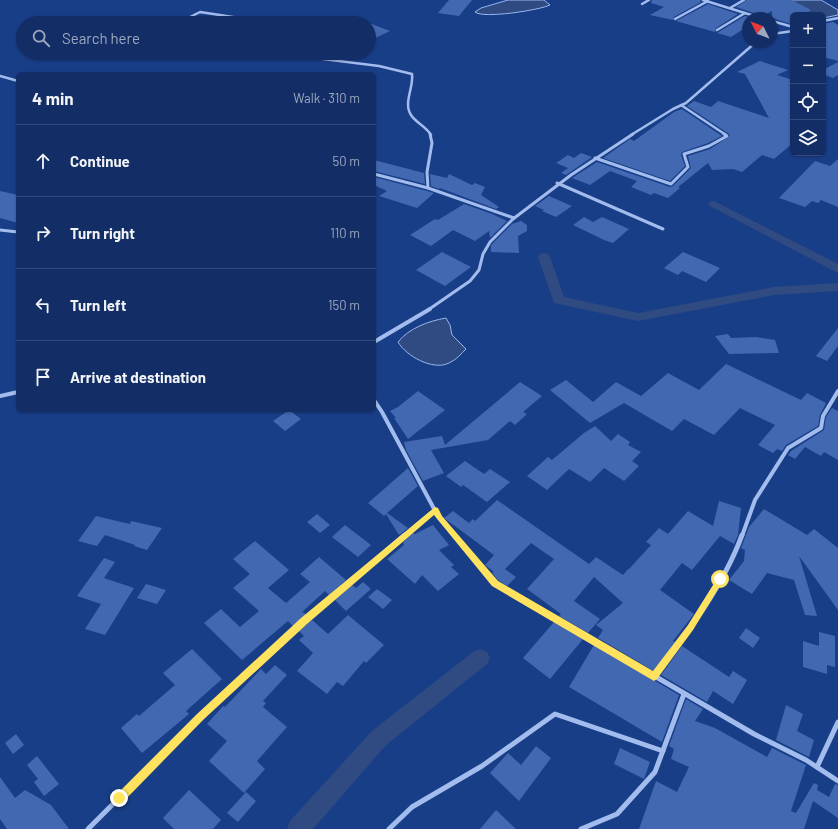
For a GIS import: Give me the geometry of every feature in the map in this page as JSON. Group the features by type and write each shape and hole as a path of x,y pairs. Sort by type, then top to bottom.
{"street":[{"path":"642,4 649,0"},
{"path":"703,0 742,12"},
{"path":"730,8 744,0"},
{"path":"675,19 708,2"},
{"path":"192,16 200,12 226,16"},
{"path":"717,30 742,15"},
{"path":"826,20 838,18"},
{"path":"778,23 790,26"},
{"path":"778,33 790,31"},
{"path":"376,340 463,286 478,272 483,254 491,239 557,183 686,102 749,48"},
{"path":"330,60 379,66 412,74 413,78 409,110 415,119 428,130 432,138 426,171 428,188"},
{"path":"0,76 16,80"},
{"path":"595,158 672,184 688,167 684,154 709,146 727,136 681,105"},
{"path":"376,175 428,188 514,218"},
{"path":"557,183 663,229"},
{"path":"0,230 16,232"},
{"path":"654,676 690,628 735,555 755,500 775,467 788,448 821,428 823,416 838,391"},
{"path":"0,396 16,392"},
{"path":"376,403 439,518 495,583 754,734 806,760 838,781"},
{"path":"88,829 200,717 304,621 435,510"},
{"path":"581,829 617,814 655,772 684,694"},
{"path":"389,829 412,807 482,766 555,714 663,751"},
{"path":"817,767 838,722"}],"water":[{"path":"508,0 544,0 550,5 524,11 500,14 489,15 475,12 481,8"},
{"path":"779,0 821,0 838,10 838,15 826,17 826,12 806,12"},
{"path":"446,318 450,325 452,335 466,349 452,362 443,365 428,364 413,357 398,342 408,333 420,326"}],"building":[{"path":"449,0 472,0 459,16 438,13"},
{"path":"652,0 700,0 701,2 674,17 673,20 650,15 664,7 651,3"},
{"path":"747,0 792,0 811,10 808,12 790,12 790,24 778,20 778,12 751,12 736,7"},
{"path":"708,4 738,14 716,28 715,32 676,21"},
{"path":"742,18 742,30 731,37 717,33"},
{"path":"833,22 838,25 838,61 826,58 826,23"},
{"path":"376,26 390,31 376,38"},
{"path":"760,61 788,70 777,75 790,79 790,146 774,159 762,155 742,172 733,169 712,170 708,163 678,187 680,188 668,198 654,193 651,195 631,187 637,181 610,171 590,185 572,178 597,162 670,187 673,186 691,168 688,156 710,149 730,136 687,106 694,101 711,107 718,101 769,118 745,74 737,72"},
{"path":"838,62 838,75 833,78 826,75 826,68"},
{"path":"682,109 722,136 708,143 682,152 681,155 685,166 670,181 603,158 630,139 634,141 674,112"},
{"path":"581,153 592,157 566,175 561,173 568,168 556,163 568,155 574,158"},
{"path":"838,159 838,207 821,200 818,203 812,201 805,207 779,198 815,161 830,166"},
{"path":"376,161 424,173 425,184 376,172"},
{"path":"430,174 447,178 449,174 472,185 475,183 485,187 481,195 499,207 496,209 431,186"},
{"path":"376,178 434,193 417,208 379,196 387,191 376,186"},
{"path":"0,191 16,195 16,222 0,218"},
{"path":"549,196 572,206 556,217 535,206"},
{"path":"464,204 507,221 490,238 489,231 475,241 453,230 431,246 410,235 435,219 438,220"},
{"path":"584,217 593,222 602,217 629,229 613,243 573,225"},
{"path":"521,221 527,225 527,231 518,236 519,253 491,252 492,244 512,224"},
{"path":"442,252 471,267 445,286 416,270"},
{"path":"683,252 720,268 706,282 682,271 678,275 664,268"},
{"path":"838,328 838,346 827,361 816,356"},
{"path":"728,334 731,338 756,337 775,340 779,353 729,354 715,336"},
{"path":"726,364 801,400 807,393 826,403 820,415 818,426 786,445 782,451 777,449 773,453 758,445 775,425 740,408 714,435 684,419 672,431 624,403 590,423 550,390 566,380 593,402 616,382 641,396 668,373 699,390"},
{"path":"520,382 542,396 523,412 527,414 515,425 510,421 488,440 431,450 444,473 423,481 406,450 404,442 442,436 445,445"},
{"path":"418,391 445,410 408,439 394,418 396,418 390,411 398,407"},
{"path":"832,408 838,411 838,460 824,452 821,456 805,447 795,459 788,455 791,451 824,430 826,417"},
{"path":"286,412 292,412 301,419 285,431 273,421"},
{"path":"595,426 611,441 618,434 630,442 628,445 641,452 632,461 639,466 624,481 604,468 590,482 569,469 547,490 527,476 548,457 552,460 584,433"},
{"path":"465,461 484,474 490,469 510,482 487,502 463,485 461,487 446,476"},
{"path":"408,468 418,486 387,513 408,528 399,535 386,514 384,516 368,503"},
{"path":"497,500 589,564 596,557 623,575 651,545 646,542 659,528 668,534 688,511 713,526 719,501 741,508 738,535 734,544 720,536 692,570 682,563 660,590 694,614 673,641 675,642 654,671 598,638 603,630 596,625 623,603 594,577 574,601 600,619 588,633 559,616 561,614 527,589 554,559 531,543 505,569 516,577 507,586 498,580 492,573 494,572 485,565 494,555 444,518 453,511 469,523 473,519 475,521"},
{"path":"764,509 807,535 814,529 838,548 838,610 799,556 817,616 805,615 794,580 767,573 752,594 729,580 744,561 745,550 741,548 749,527"},
{"path":"317,514 330,525 320,533 307,522"},
{"path":"96,516 130,524 131,521 162,528 147,550 105,535 97,546 78,541"},
{"path":"345,525 371,545 358,557 332,537"},
{"path":"433,525 449,545 439,550 454,565 451,567 459,574 438,591 422,575 415,584 387,559 404,545 403,542 413,533 415,534"},
{"path":"255,541 289,570 268,588 286,603 310,582 300,574 319,557 346,580 329,595 325,591 302,612 306,614 293,626 288,621 242,660 204,623 221,609 240,627 259,611 233,588 250,574 233,559"},
{"path":"104,558 115,562 104,578 134,588 105,635 85,629 101,604 77,596"},
{"path":"363,582 371,589 346,611 335,600 352,585 356,588"},
{"path":"146,584 166,590 157,604 137,598"},
{"path":"377,589 392,600 383,609 368,597"},
{"path":"348,615 384,645 366,663 364,661 343,686 337,682 327,694 297,671 313,653 299,640 304,636 299,631 312,620 328,634"},
{"path":"554,622 583,639 550,679 523,658"},
{"path":"746,628 760,638 753,648 739,638"},
{"path":"819,632 835,636 835,667 827,665 827,674 803,667 803,641 819,646"},
{"path":"594,645 679,695 662,742 569,687"},
{"path":"682,646 729,677 733,671 747,680 733,704 713,691 707,702 661,675"},
{"path":"192,649 222,679 186,711 189,714 142,753 121,728 137,714 139,716 175,685 163,673"},
{"path":"275,665 287,675 263,701 266,703 263,707 287,727 257,761 265,769 244,793 209,761 227,741 207,724 261,669 266,674"},
{"path":"686,699 703,709 695,721 715,728 767,757 772,748 806,765 791,811 796,813 814,783 818,785 817,790 829,797 835,784 838,785 838,818 813,801 804,829 639,829 656,781 677,792 689,767 671,759 674,749 669,746"},
{"path":"786,705 803,714 797,731 814,740 809,757 776,740"},
{"path":"16,734 24,745 13,754 5,743"},
{"path":"536,746 551,758 519,801 490,773 508,753 521,765"},
{"path":"620,748 650,762 644,779 614,764"},
{"path":"37,756 59,784 44,796 34,782 38,779 27,765"},
{"path":"0,777 15,798 25,790 51,805 69,829 7,829 0,819"},
{"path":"189,790 221,820 213,829 174,829 163,818"},
{"path":"246,792 256,801 238,822 227,813"},
{"path":"496,810 516,829 480,829"}],"waterway":[{"path":"714,204 838,269"},
{"path":"544,257 559,300 638,317 774,291 838,287"},
{"path":"298,829 379,738 480,658"}],"route":[{"path":"119,798 200,717 304,621 435,510 439,518 495,583 654,676 690,628 720,579"}]}
